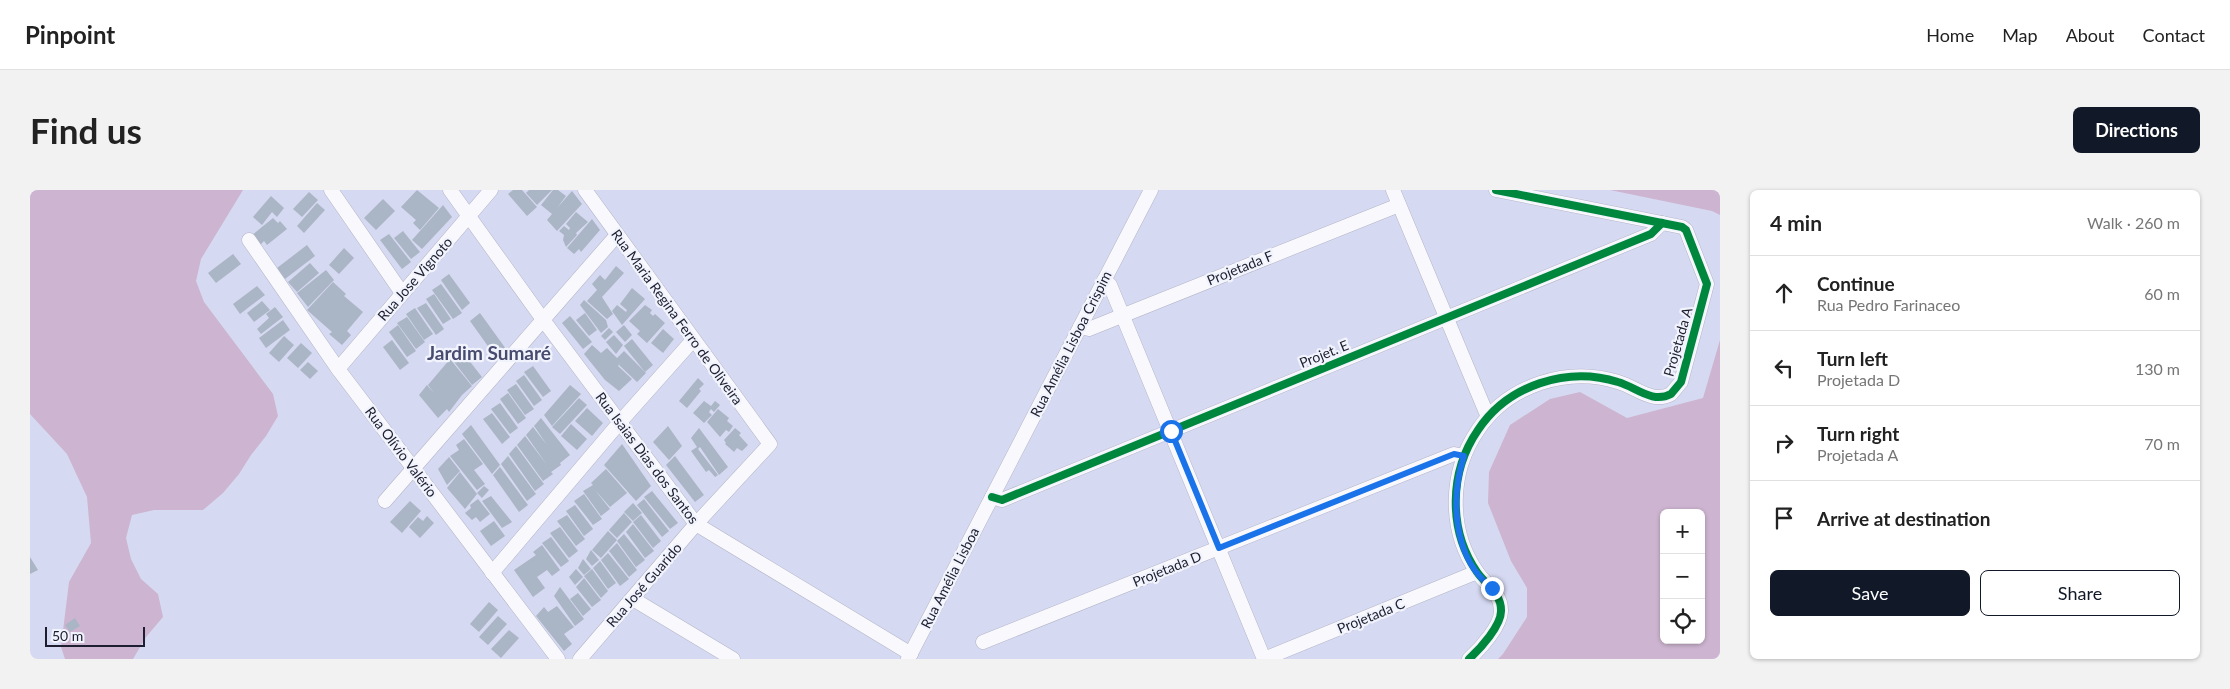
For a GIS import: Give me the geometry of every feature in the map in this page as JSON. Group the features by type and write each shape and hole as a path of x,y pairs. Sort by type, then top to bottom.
{"street":[{"path":"331,190 402,293"},
{"name":"Rua Isaias Dias dos Santos","path":"450,190 544,321 696,524 909,657"},
{"name":"Rua Jose Vignoto","path":"338,369 491,190"},
{"name":"Rua Maria Regina Ferro de Oliveira","path":"585,190 770,444"},
{"name":"Rua Amélia Lisboa Crispim","path":"992,497 1151,190"},
{"path":"1393,190 1488,417"},
{"name":"Projetada A","path":"1469,659 1482,647 1501,617 1499,599 1477,572 1463,545 1456,516 1456,485 1464,456 1478,429 1500,406 1526,388 1541,382 1573,376 1596,377 1620,382 1654,398 1666,397 1675,391 1681,382 1707,284 1686,230 1682,227 1496,190"},
{"name":"Projetada F","path":"1080,327 1089,329 1399,205"},
{"name":"Projet. E","path":"992,497 1002,500 1171,431 1651,234 1662,223"},
{"path":"385,501 544,321 617,235"},
{"name":"Rua Olívio Valério","path":"249,240 338,369 558,659"},
{"path":"1104,280 1110,285 1123,315 1264,659"},
{"path":"492,573 620,422 693,340"},
{"name":"Rua José Guarido","path":"580,659 696,524 770,444"},
{"name":"Projetada D","path":"983,642 1454,454 1464,456"},
{"name":"Rua Amélia Lisboa","path":"909,657 992,497"},
{"name":"Projetada C","path":"1264,659 1477,572"},
{"path":"633,599 733,659"}],"shaded area":[{"path":"30,190 243,190 201,259 196,281 204,302 273,394 278,416 239,474 223,493 203,510 154,510 132,515 126,538 131,559 141,579 158,594 163,617 146,637 133,659 65,659 61,647 69,582 91,543 87,497 67,454 30,414"},
{"path":"1610,190 1720,190 1720,215 1712,211"},
{"path":"1720,340 1720,659 1498,659 1527,617 1527,588 1511,561 1488,503 1489,472 1510,425 1550,399 1580,392 1627,418 1703,398"}],"building":[{"path":"417,190 439,208 420,230 413,223 416,220 401,207"},
{"path":"513,190 522,190 537,207 527,216 508,194"},
{"path":"529,190 552,190 537,205 526,193"},
{"path":"553,190 558,190 566,196 557,208 572,191 582,204 557,231 547,220 552,214 541,205"},
{"path":"309,192 318,200 302,217 293,209"},
{"path":"271,196 284,208 277,217 272,212 262,225 253,217"},
{"path":"383,199 395,211 376,230 364,218"},
{"path":"317,203 325,210 304,233 297,226"},
{"path":"443,205 452,217 422,249 412,240"},
{"path":"576,212 588,222 576,233 577,235 566,247 563,240 564,235 559,231 564,226 569,230 570,228 566,224"},
{"path":"273,218 278,223 280,221 287,229 267,245 264,241 259,246 251,236"},
{"path":"592,219 600,230 581,252 579,249 574,254 567,248"},
{"path":"403,231 420,252 411,259 394,238"},
{"path":"389,234 411,262 402,269 380,240"},
{"path":"307,245 315,256 285,279 277,268"},
{"path":"344,248 354,258 339,274 329,265"},
{"path":"233,254 241,264 216,283 208,273"},
{"path":"310,263 319,273 297,292 288,282"},
{"path":"616,266 624,273 602,297 613,314 607,319 587,301 597,290 592,284 600,275 605,280"},
{"path":"326,270 334,280 308,307 297,293"},
{"path":"449,274 470,303 462,310 441,280"},
{"path":"333,282 346,294 344,296 363,312 347,331 351,335 342,345 329,334 332,332 307,310"},
{"path":"441,284 462,313 453,319 432,290"},
{"path":"257,286 265,295 240,314 233,304"},
{"path":"632,288 645,299 622,325 612,311 617,305 626,312 627,310 620,304"},
{"path":"434,294 451,319 443,324 426,299"},
{"path":"584,300 606,320 608,327 601,333 580,305"},
{"path":"262,301 270,310 254,322 247,313"},
{"path":"426,303 444,329 436,335 417,308"},
{"path":"645,305 652,310 650,313 653,316 655,314 665,323 647,343 637,334 640,331 629,321"},
{"path":"275,307 283,317 261,334 257,329 269,318 266,314"},
{"path":"415,308 433,334 424,340 406,314"},
{"path":"480,313 506,349 495,356 470,321"},
{"path":"585,313 597,330 589,336 576,320"},
{"path":"570,316 592,342 583,349 562,323"},
{"path":"407,317 425,342 416,349 397,323"},
{"path":"283,320 290,330 266,348 259,338"},
{"path":"398,325 416,351 407,357 389,332"},
{"path":"624,325 632,335 625,342 616,332"},
{"path":"609,328 613,332 605,340 601,336"},
{"path":"663,329 674,339 663,353 651,343"},
{"path":"614,335 623,345 616,354 606,342"},
{"path":"284,336 294,345 279,362 269,353"},
{"path":"632,339 653,365 645,372 624,346"},
{"path":"392,340 409,363 400,370 383,347"},
{"path":"301,343 312,353 298,368 287,358"},
{"path":"592,345 601,353 607,348 617,358 624,351 646,373 637,382 619,365 621,362 618,366 632,379 619,391 605,380 584,354"},
{"path":"460,349 482,377 472,385 451,358"},
{"path":"450,359 472,386 462,395 449,412 447,409 438,418 419,395 427,385 434,393 428,385"},
{"path":"308,362 318,371 310,379 300,370"},
{"path":"533,366 551,391 543,397 524,372"},
{"path":"524,375 542,400 534,406 516,381"},
{"path":"698,378 704,384 699,389 701,391 687,408 679,401"},
{"path":"516,384 534,409 525,415 507,390"},
{"path":"570,385 581,394 552,426 544,415"},
{"path":"508,393 526,418 518,424 500,399"},
{"path":"579,398 587,405 560,434 552,427"},
{"path":"704,401 711,406 715,401 720,405 714,412 711,409 709,412 712,415 704,423 693,413"},
{"path":"500,403 518,428 510,434 491,409"},
{"path":"587,408 603,423 592,436 575,421"},
{"path":"718,409 729,418 727,421 733,426 729,432 726,430 720,437 707,422"},
{"path":"492,413 510,437 502,444 483,419"},
{"path":"541,418 570,455 551,472 553,474 543,481 517,445 525,436 547,465 526,435 533,427 547,445 534,426"},
{"path":"571,424 587,439 577,450 561,436"},
{"path":"471,425 500,465 492,474 462,434"},
{"path":"668,426 682,446 669,460 653,442"},
{"path":"699,428 728,467 719,475 700,447 698,449 718,475 715,477 709,470 706,472 691,451 697,447 691,438"},
{"path":"735,428 741,433 739,435 748,445 742,451 737,448 734,452 725,444 724,440"},
{"path":"464,439 483,464 474,470 485,484 477,490 450,456 459,450 456,445"},
{"path":"622,444 651,486 636,501 604,465"},
{"path":"516,446 544,484 535,491 509,454"},
{"path":"508,456 536,494 527,501 501,464"},
{"path":"675,456 704,495 695,502 666,465"},
{"path":"449,457 460,471 447,485 438,469"},
{"path":"500,467 528,505 519,512 493,475"},
{"path":"606,469 627,493 610,507 595,490 610,509 601,516 583,491 593,485 591,483"},
{"path":"460,472 477,494 465,509 447,488"},
{"path":"484,486 489,490 482,498 477,493"},
{"path":"652,491 678,523 670,529 644,497"},
{"path":"584,494 602,519 593,525 574,501"},
{"path":"491,496 512,522 502,528 482,501"},
{"path":"478,499 490,514 480,522 476,517 472,520 465,513 471,508 470,505"},
{"path":"644,499 669,531 662,537 637,505"},
{"path":"410,501 421,511 402,533 390,522"},
{"path":"633,503 642,513 633,521 624,512"},
{"path":"575,505 593,529 584,536 566,511"},
{"path":"624,513 632,522 617,538 609,530"},
{"path":"567,515 585,539 576,546 557,521"},
{"path":"641,515 661,541 653,548 633,522"},
{"path":"427,516 434,523 420,538 409,527 418,517 423,521"},
{"path":"494,521 505,536 491,546 480,531"},
{"path":"633,524 654,551 645,558 626,532"},
{"path":"560,527 578,551 569,558 550,533"},
{"path":"608,531 617,540 601,558 592,550"},
{"path":"624,534 645,560 636,567 617,541"},
{"path":"551,537 569,561 561,567 542,543"},
{"path":"617,543 637,570 629,577 609,551"},
{"path":"542,545 560,570 552,576 547,570 537,577 545,588 533,597 514,570 536,555 533,552"},
{"path":"591,550 599,560 592,566 586,559"},
{"path":"608,553 629,579 620,586 601,560"},
{"path":"30,557 38,570 30,574"},
{"path":"583,559 591,569 584,575 578,568"},
{"path":"600,561 616,583 608,589 593,568"},
{"path":"576,569 583,577 575,585 569,577"},
{"path":"592,569 608,591 601,598 584,576"},
{"path":"584,578 601,600 592,607 576,587"},
{"path":"560,587 584,619 575,626 554,596"},
{"path":"578,593 591,609 583,616 570,599"},
{"path":"489,602 498,610 479,632 470,624"},
{"path":"557,606 574,627 564,634 572,644 564,651 536,616 544,607 548,612"},
{"path":"498,616 507,624 488,645 479,637"},
{"path":"75,618 80,626 70,632 65,625"},
{"path":"509,630 519,638 501,658 491,649"}],"cycle path":[{"path":"1469,659 1484,643 1498,623 1501,610 1496,594 1477,572 1468,556 1457,520 1457,482 1468,446 1478,430 1505,401 1540,383 1559,378 1579,376 1599,378 1625,384 1651,396 1664,397 1671,394 1681,382 1707,284 1686,230 1682,227 1496,190"},
{"path":"992,497 1002,500 1651,234 1662,223"}],"district":[{"name":"Jardim Sumaré","path":"489,353"}],"route":[{"path":"1171,431 1219,548 1454,454 1464,456 1456,485 1455,501 1459,531 1469,559 1477,572 1492,588"}]}
